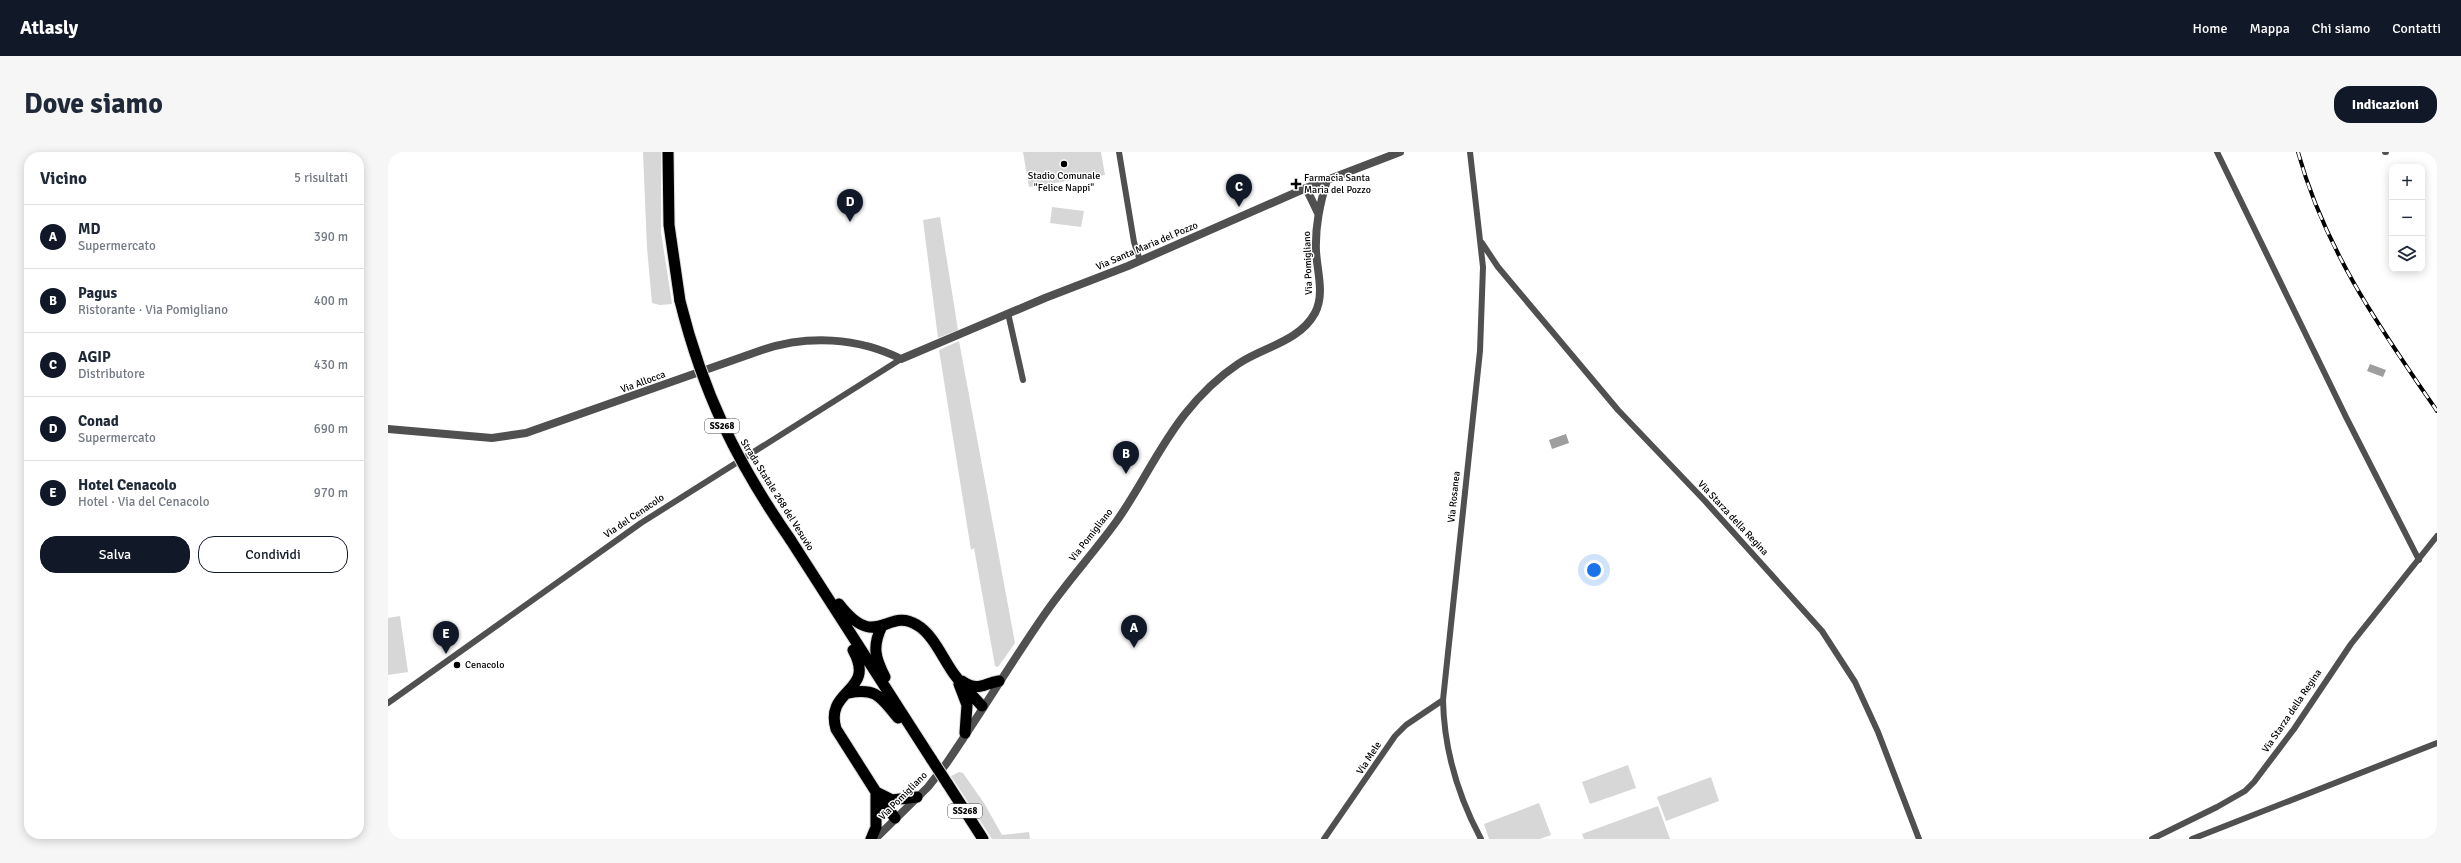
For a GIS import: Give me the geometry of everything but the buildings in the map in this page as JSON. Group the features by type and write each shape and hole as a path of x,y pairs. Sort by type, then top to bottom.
{"highway":[{"name":"Strada Statale 268 del Vesuvio","path":"668,152 670,225 680,301 694,352 722,426 747,473 902,712"},
{"path":"813,576 857,624 867,627 882,626 906,620 916,624 924,631 955,676 982,706"},
{"path":"828,599 858,661 858,678 848,693 838,700 834,708 836,729 876,792 895,818"},
{"path":"882,626 876,639 875,655 902,712"},
{"path":"955,676 970,686 979,688 999,681"},
{"path":"955,676 967,705 965,733"},
{"path":"848,693 866,691 882,698 922,744"},
{"name":"SS268","path":"902,712 983,839"},
{"path":"876,792 892,800 917,797"},
{"path":"871,839 876,827 876,792"}],"street":[{"path":"1119,152 1134,242 1140,261"},
{"name":"Via Santa Maria del Pozzo","path":"901,359 1008,313 1140,261 1306,188 1400,152"},
{"name":"Via Rosanea","path":"1470,152 1482,243 1480,351 1443,700 1445,730 1451,762 1470,819 1481,839"},
{"path":"2217,152 2346,417 2419,560"},
{"name":"Via Pomigliano","path":"875,839 917,797 942,769 982,706 1075,572 1116,522 1146,471 1185,414 1221,376 1253,355 1288,339 1309,322 1316,311 1319,300 1316,251 1318,213 1327,180"},
{"name":"Via Pomigliano","path":"1306,188 1318,213"},
{"name":"Via Starza della Regina","path":"1482,243 1498,267 1618,410 1705,501 1822,631 1855,682 1881,739 1918,839"},
{"path":"1008,313 1023,380"},
{"name":"Via Allocca","path":"388,429 492,438 526,433 783,344 813,340 846,342 881,349 901,359"},
{"name":"Via del Cenacolo","path":"388,703 640,523 758,447 901,359"},
{"name":"Via Starza della Regina","path":"2152,839 2217,808 2254,782 2294,729 2351,644 2437,536"},
{"name":"Via Mele","path":"1324,839 1395,736 1406,726 1443,700"},
{"path":"2192,839 2437,743"}],"shaded area":[{"path":"643,152 661,152 661,232 672,304 660,305 652,303 647,248"},
{"name":"Stadio Comunale \"Felice Nappi\"","path":"1023,152 1101,152 1105,175 1029,187"},
{"path":"1052,207 1084,211 1081,227 1050,223"},
{"path":"940,217 958,330 938,338 923,220"},
{"path":"959,341 1015,643 998,667 995,666 974,548 971,550 939,350"},
{"path":"2370,364 2386,370 2383,377 2367,371"},
{"path":"1566,434 1569,443 1552,449 1549,440"},
{"path":"400,616 408,672 388,675 388,618"},
{"path":"1628,765 1636,788 1590,804 1582,782"},
{"path":"959,772 963,773 984,803 1002,835 1029,832 1030,839 992,839 951,776"},
{"path":"1711,777 1719,801 1666,821 1657,797"},
{"path":"1539,803 1551,835 1540,839 1489,839 1484,824"},
{"path":"1658,806 1670,839 1584,839 1582,834"}],"railway":[{"path":"2298,152 2309,188 2323,222 2356,287 2395,349 2437,411"}],"place":[{"name":"Stadio Comunale \"Felice Nappi\"","path":"1064,164"},
{"name":"Farmacia Santa Maria del Pozzo","path":"1296,184"},
{"name":"AGIP","path":"1239,207"},
{"name":"Conad","path":"850,222"},
{"name":"Pagus","path":"1126,474"},
{"name":"MD","path":"1134,648"},
{"name":"Hotel Cenacolo","path":"446,654"},
{"name":"Cenacolo","path":"457,665"}]}
